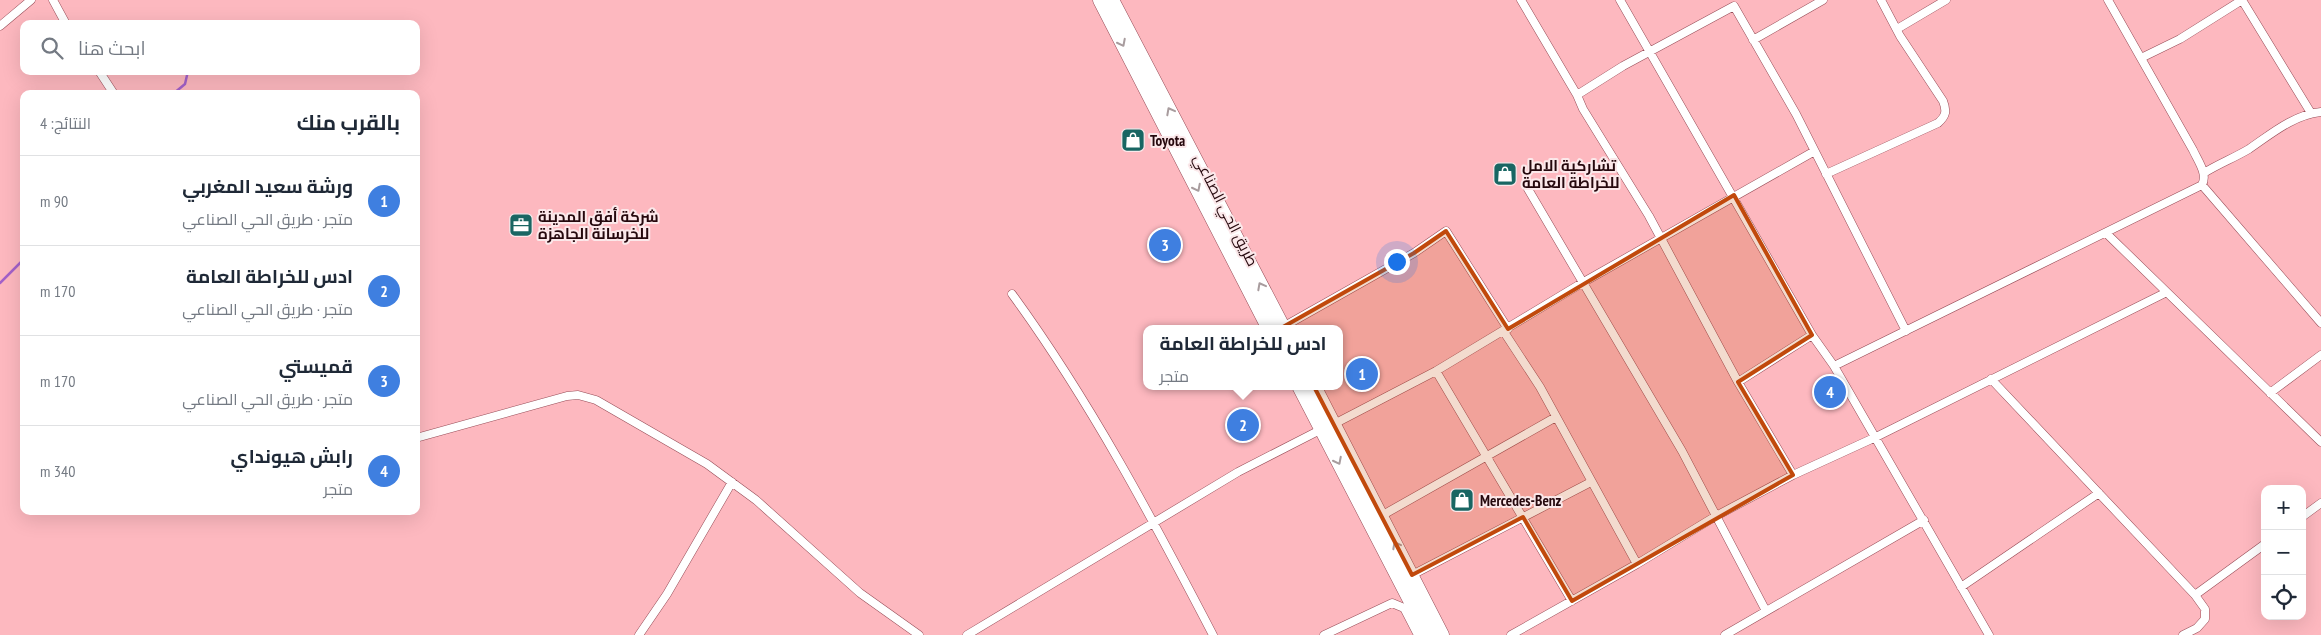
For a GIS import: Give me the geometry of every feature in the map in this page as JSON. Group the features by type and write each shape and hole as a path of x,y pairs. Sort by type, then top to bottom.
{"highway":[{"name":"طريق الحي الصناعي","path":"1100,0 1277,325"},
{"path":"1112,0 1277,325"},
{"path":"1303,390 1328,426 1381,516 1442,635"},
{"path":"1315,390 1328,426 1406,594 1428,635"}],"street":[{"path":"0,26 31,0"},
{"path":"53,0 64,20"},
{"path":"1521,0 1577,95 1583,109 1620,167 1738,382 1793,475"},
{"path":"1620,0 1734,195 1812,335 1834,366 1876,437 1989,635"},
{"path":"1731,0 1796,114 1813,152 1906,331"},
{"path":"1753,40 1823,0"},
{"path":"1826,174 1938,123 1944,117 1947,110 1896,29 1881,0"},
{"path":"1896,29 1946,0"},
{"path":"1834,366 2202,185 2204,173 2108,0"},
{"path":"2141,58 2180,39 2242,0 2311,113"},
{"path":"1577,95 1650,51 1734,6 1737,11"},
{"path":"102,75 111,90"},
{"path":"2204,173 2248,149 2273,131 2311,113 2321,112"},
{"path":"967,635 1238,472 1436,371 1582,283 1661,239 1734,195 1813,152"},
{"path":"2202,185 2321,323"},
{"path":"1528,189 1682,451 1766,611"},
{"path":"1284,325 1414,253 1446,231 1556,417 1590,482 1637,564"},
{"path":"2106,233 2165,293 2321,442"},
{"path":"1511,635 1637,564 1716,516 1793,475 1876,437 2165,293"},
{"path":"1012,294 1047,341 1154,523 1213,635"},
{"path":"1738,382 1812,335"},
{"path":"2270,393 2321,355"},
{"path":"1436,371 1572,601"},
{"path":"1991,379 2196,595 2205,609 2205,619 2198,628 2184,635"},
{"path":"420,437 578,395 596,400 676,445 732,482 756,500 860,593 919,635"},
{"path":"1381,516 1556,417"},
{"path":"639,635 667,594 732,482"},
{"path":"1412,575 1590,482"},
{"path":"1962,587 2098,493"},
{"path":"2306,514 2321,503"},
{"path":"1725,635 1924,520"},
{"path":"2196,595 2261,547"},
{"path":"1324,635 1406,594"},
{"path":"1389,603 1396,603 1404,608 1418,635"}],"highlighted area":[{"path":"1734,195 1812,335 1738,382 1793,475 1572,601 1523,517 1412,575 1283,327 1414,253 1446,231 1508,329"}],"waterway":[{"path":"178,90 185,84 187,75"},
{"path":"0,283 20,263"}],"place":[{"name":"Toyota","path":"1133,140"},
{"name":"تشاركية الامل للخراطة العامة","path":"1505,174"},
{"name":"شركة أفق المدينة للخرسانة الجاهزة","path":"521,225"},
{"name":"قميستي","path":"1165,245"},
{"name":"ورشة سعيد المغربي","path":"1362,374"},
{"name":"رابش هيونداي","path":"1830,392"},
{"name":"ادس للخراطة العامة","path":"1243,425"},
{"name":"Mercedes-Benz","path":"1462,500"}]}
